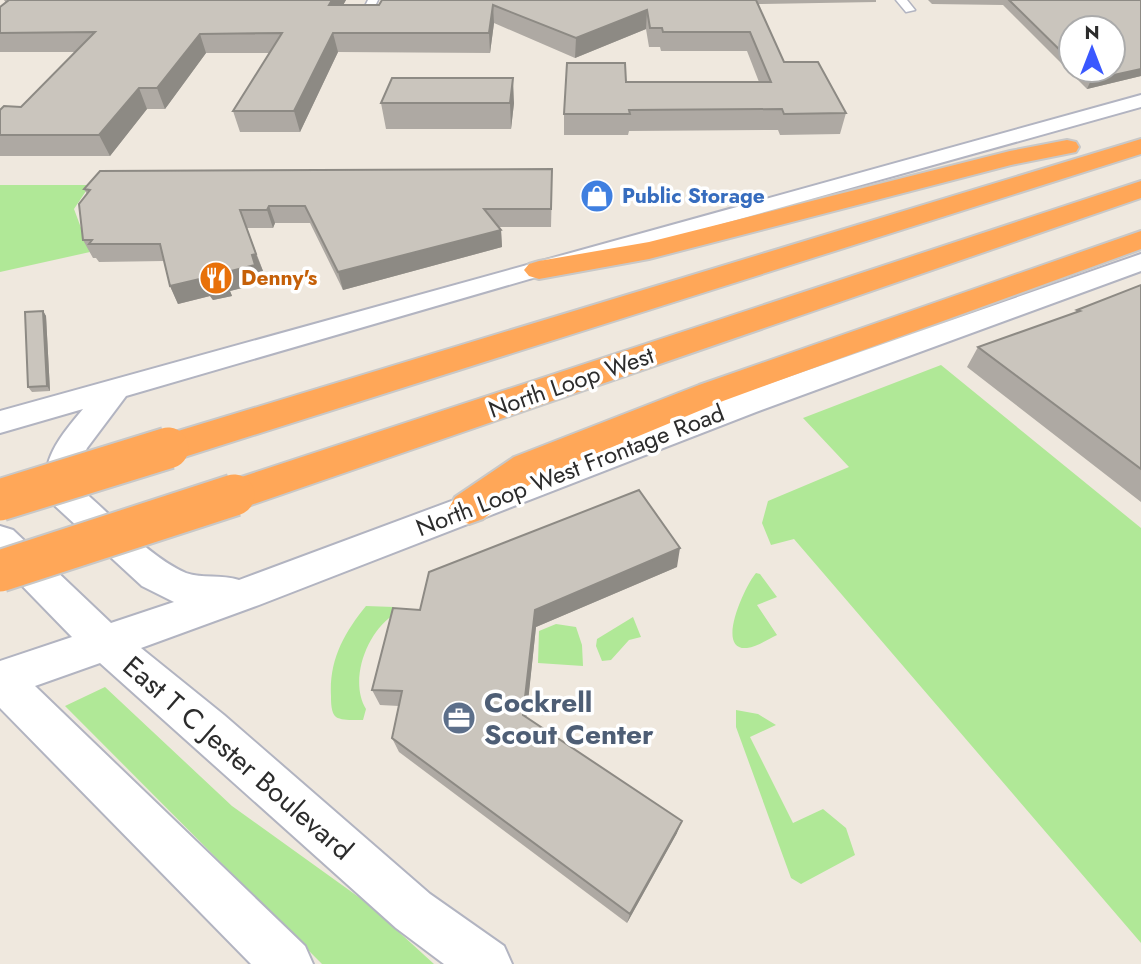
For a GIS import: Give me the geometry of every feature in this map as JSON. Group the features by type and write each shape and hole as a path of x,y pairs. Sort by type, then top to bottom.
{"highway":[{"path":"539,270 649,250 1010,158 1141,132"},
{"path":"0,500 1141,146"},
{"name":"North Loop West","path":"0,571 234,495 1141,189"},
{"path":"1025,229 1114,218 1140,238"},
{"path":"470,508 527,467 564,452 711,393 1140,238"}],"main road":[{"path":"0,422 1141,101"},
{"path":"116,389 73,443 61,471 65,495 155,575 185,590 246,594"},
{"name":"North Loop West Frontage Road","path":"0,680 246,594 470,508"},
{"name":"East T C Jester Boulevard","path":"0,540 104,642 209,730 413,911 486,964"},
{"path":"0,680 287,964"}],"street":[{"path":"901,0 910,10"}],"green space":[{"path":"0,185 90,185 74,209 90,252 0,272"},
{"path":"941,365 1141,528 1141,943 794,539 771,545 762,523 768,501 849,467 803,418"},
{"path":"756,573 760,574 777,597 757,605 777,635 747,648 738,646 733,639 733,628 740,602"},
{"path":"366,606 394,607 392,616 375,634 363,659 359,685 366,709 363,720 342,719 334,715 332,707 331,683 335,659 351,626"},
{"path":"633,617 641,637 629,640 611,660 602,661 596,646 597,639"},
{"path":"556,624 576,627 582,645 583,666 538,663 539,631"},
{"path":"105,687 232,806 367,903 434,964 322,964 65,706"},
{"path":"736,710 758,714 776,725 750,737 793,823 823,809 846,828 855,855 801,884 791,878 736,727"}],"building":[{"path":"9,0 332,0 329,5 379,5 382,0 756,0 784,62 818,62 846,113 784,114 782,109 629,110 630,114 564,114 567,63 625,63 626,82 771,82 750,32 663,32 662,28 650,28 647,10 576,38 493,5 489,33 333,33 294,111 233,111 282,33 200,34 157,88 139,88 99,135 0,135 0,110 4,106 21,107 95,32 0,33 0,7"},
{"path":"1009,0 1141,0 1141,69 1127,72 1127,14 1057,14 1057,47"},
{"path":"392,78 513,78 510,103 381,103"},
{"path":"552,169 551,209 484,209 501,230 338,272 305,206 269,206 267,210 240,210 256,254 252,255 255,265 223,273 225,278 205,283 204,278 170,286 160,244 89,244 92,240 83,240 79,204 90,190 84,189 100,171"},
{"path":"1141,285 1141,469 978,347 1080,311 1077,310"},
{"path":"43,311 47,386 28,387 25,312"},
{"name":"Cockrell Scout Center","path":"639,490 680,548 535,610 523,715 682,821 630,914 392,738 402,691 372,690 393,608 420,610 429,572"}],"place":[{"name":"Public Storage","path":"597,196"},
{"name":"Denny's","path":"216,278"},
{"name":"Cockrell Scout Center","path":"459,718"}]}
